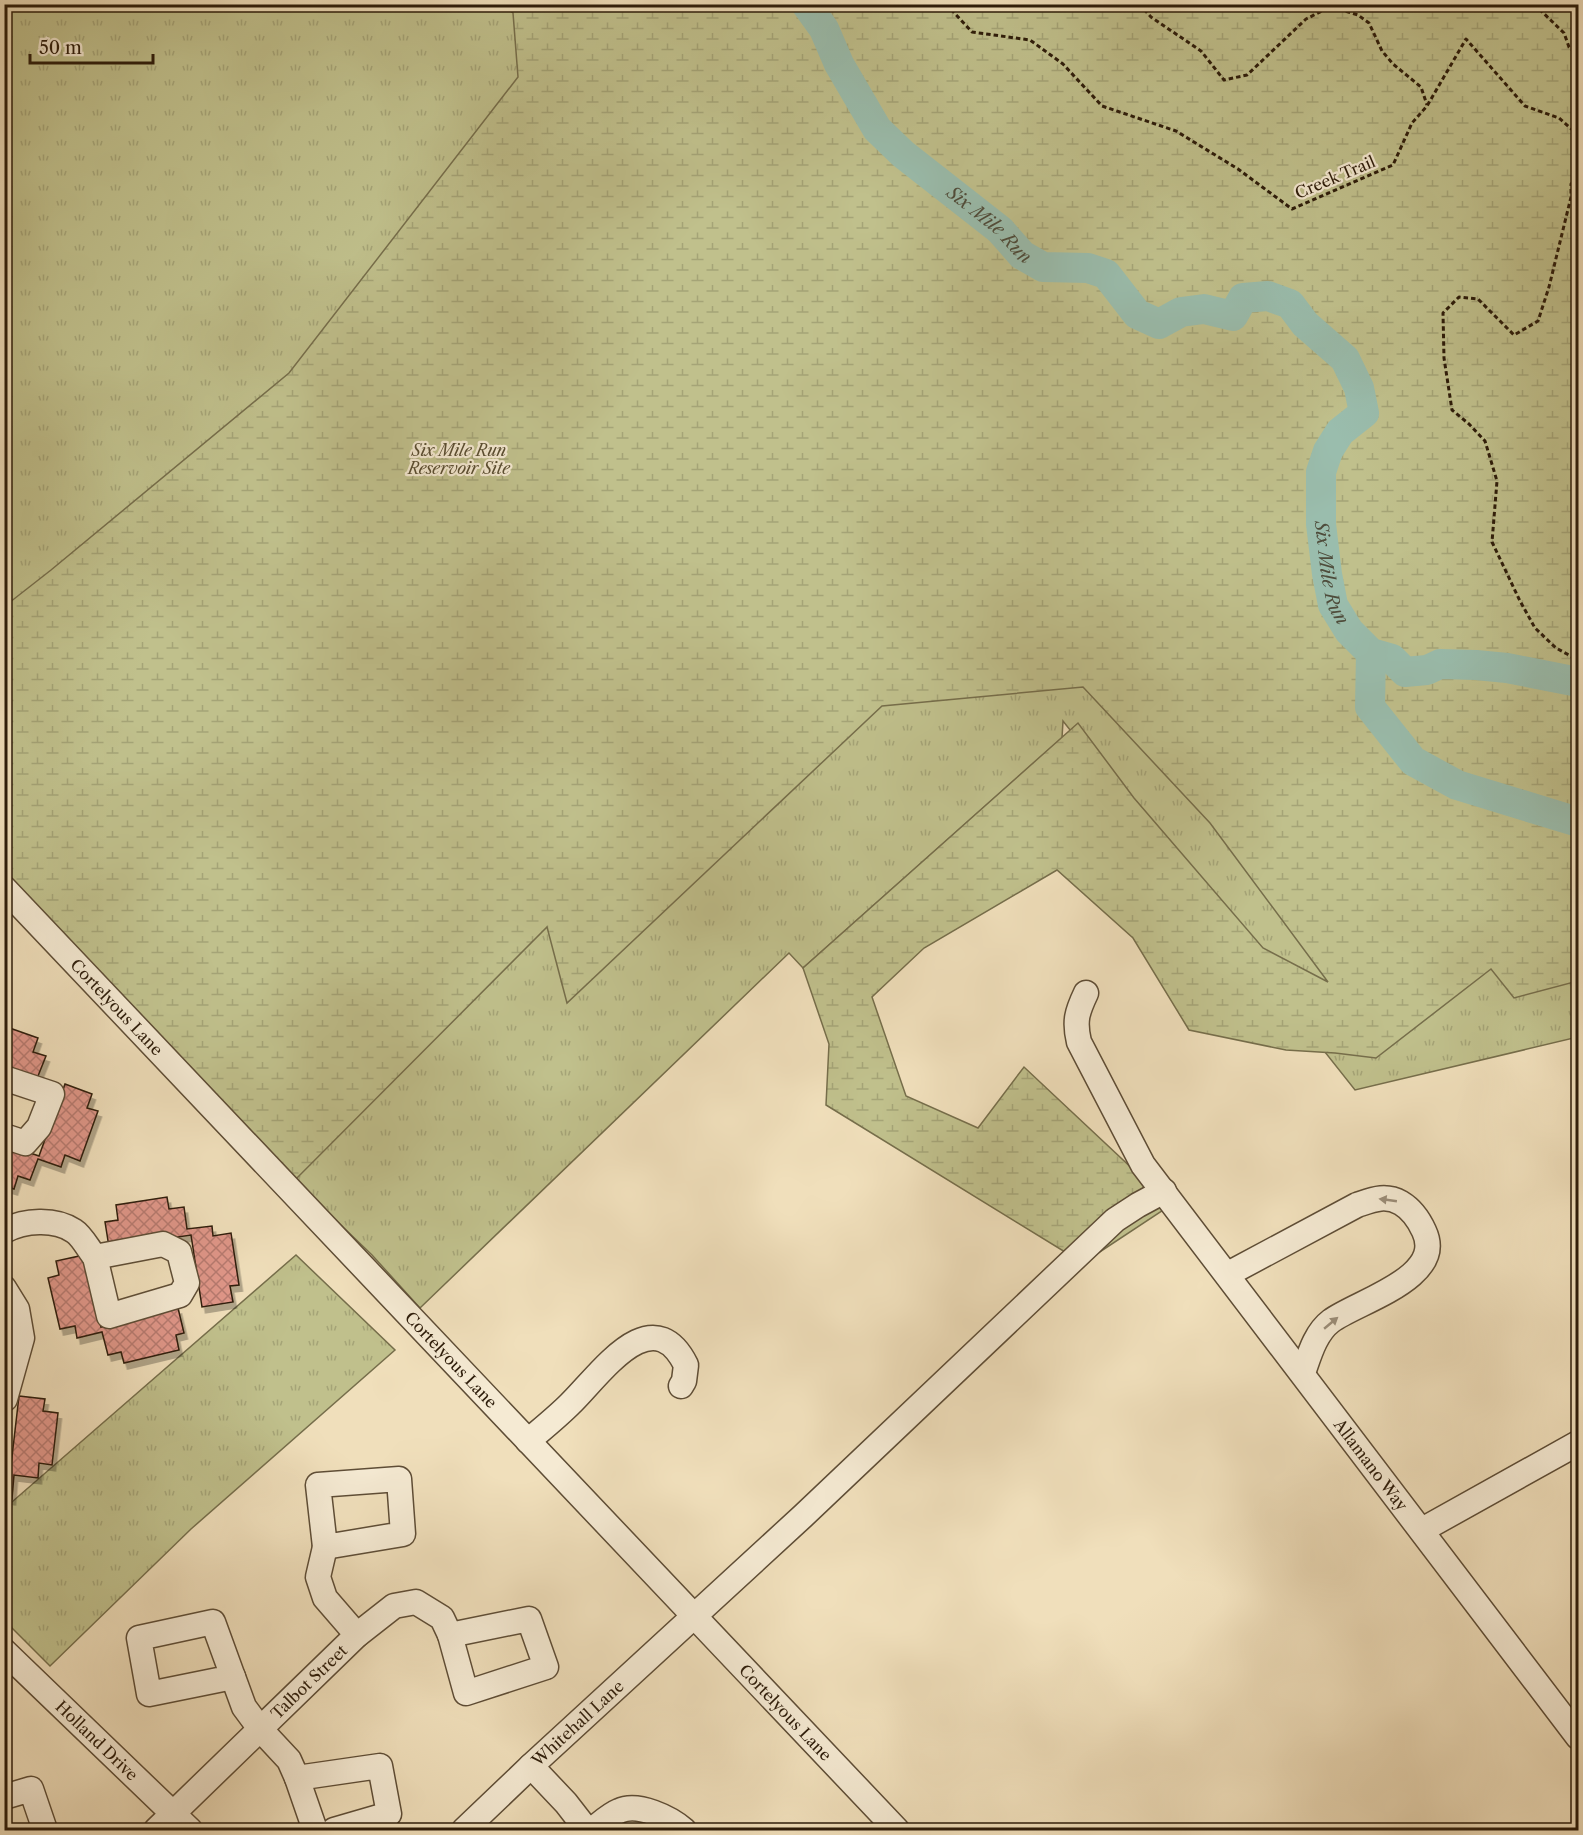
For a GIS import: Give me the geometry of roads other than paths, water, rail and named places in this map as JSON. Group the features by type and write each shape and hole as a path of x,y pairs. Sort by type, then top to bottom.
{"street":[{"name":"Cortelyous Lane","path":"9,903 528,1441 897,1830"},
{"name":"Allamano Way","path":"1086,993 1077,1011 1076,1028 1079,1042 1143,1165 1578,1737"},
{"path":"4,1078 52,1094 39,1127 25,1143 4,1136"},
{"name":"Whitehall Lane","path":"464,1830 912,1413 1115,1220 1164,1191"},
{"path":"1228,1274 1357,1206 1380,1197 1408,1207 1418,1220 1425,1234 1427,1248 1422,1265 1410,1277 1330,1322 1314,1342 1303,1373"},
{"path":"4,1231 13,1226 34,1221 54,1223 75,1231 95,1257"},
{"path":"4,1288 17,1309 21,1338 5,1400"},
{"path":"528,1441 570,1405 630,1345 640,1340 652,1337 663,1338 672,1345 686,1365 681,1386"},
{"path":"1422,1530 1578,1443"},
{"name":"Talbot Street","path":"326,1547 318,1577 325,1598 357,1635"},
{"name":"Talbot Street","path":"173,1825 261,1730 357,1635 394,1606 416,1602 441,1618 450,1635"},
{"name":"Holland Drive","path":"4,1651 173,1825"},
{"name":"Talbot Street","path":"233,1677 244,1707 261,1730 289,1760 315,1830"},
{"path":"297,1778 380,1766 388,1814 334,1830"},
{"path":"531,1766 590,1830 619,1810 632,1808 660,1814 684,1830"},
{"path":"4,1797 32,1789 45,1830"}],"waterway":[{"name":"Six Mile Run","path":"806,4 824,29 839,64 877,129 903,154 1000,230 1022,255 1043,267 1088,268 1106,274 1137,314 1159,324 1181,312 1204,309 1233,316 1243,298 1268,296 1290,304 1305,324 1345,359 1359,388 1364,413 1340,432 1328,451 1321,472 1321,524 1333,605 1349,631 1371,653 1392,659 1405,672 1427,670 1440,664 1476,665 1507,668 1578,682"},
{"name":"Six Mile Run","path":"1371,653 1370,707 1413,761 1457,785 1578,822"}],"park label":[{"name":"Six Mile Run Reservoir Site","path":"459,459"}]}
